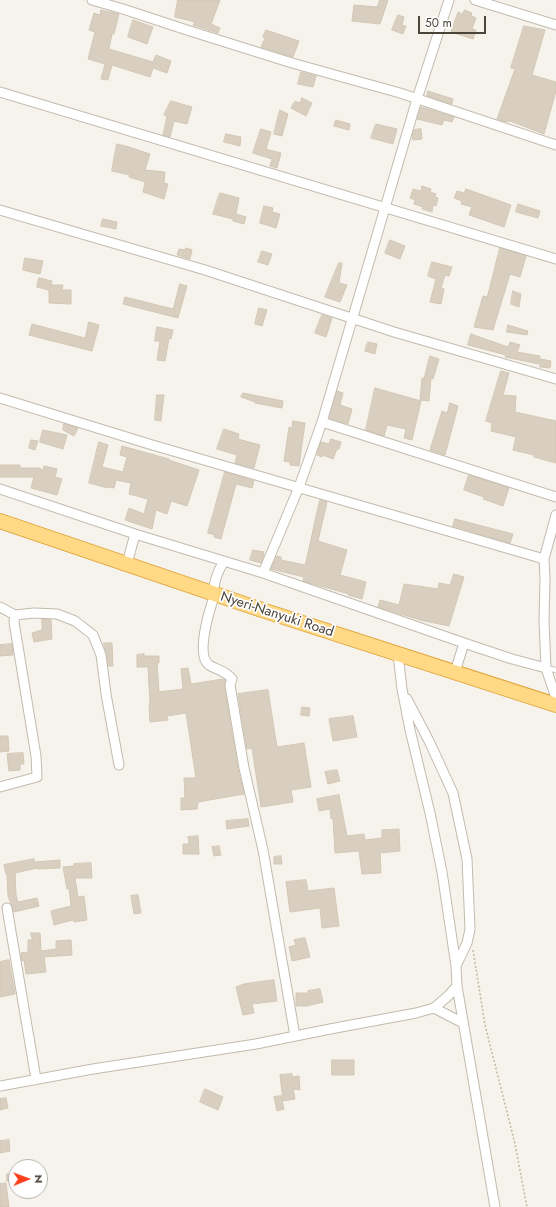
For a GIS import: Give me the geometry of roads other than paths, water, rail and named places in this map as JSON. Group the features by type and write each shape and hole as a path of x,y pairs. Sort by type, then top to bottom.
{"highway":[{"name":"Nyeri-Nanyuki Road","path":"0,521 127,564 213,596 556,705"}],"street":[{"path":"92,0 285,61 417,99 556,144"},
{"path":"263,573 299,487 322,422 417,99 449,0"},
{"path":"475,0 556,25"},
{"path":"0,92 556,258"},
{"path":"0,210 205,270 394,332 556,379"},
{"path":"0,398 149,444 544,559"},
{"path":"322,422 556,497"},
{"path":"0,489 135,534 263,573 464,643 512,659 546,668"},
{"path":"556,515 544,559 546,668 556,698"},
{"path":"127,564 135,534"},
{"path":"224,561 217,572 205,628 205,660 209,665 230,675 232,679 230,685 244,768 263,850 295,1036"},
{"path":"0,607 15,615 34,613 57,614 75,621 93,635 101,655 106,694 119,765"},
{"path":"0,787 36,777 36,756 14,622 15,615"},
{"path":"455,672 464,643"},
{"path":"398,654 402,689 440,865 456,966 457,986 495,1207"},
{"path":"402,689 429,741 453,793 467,859 470,928 467,943 456,966"},
{"path":"7,908 36,1079"},
{"path":"0,1086 93,1069 256,1044 416,1013 434,1008 457,986"},
{"path":"434,1008 463,1023"}],"lane":[{"path":"546,668 556,670"}]}
